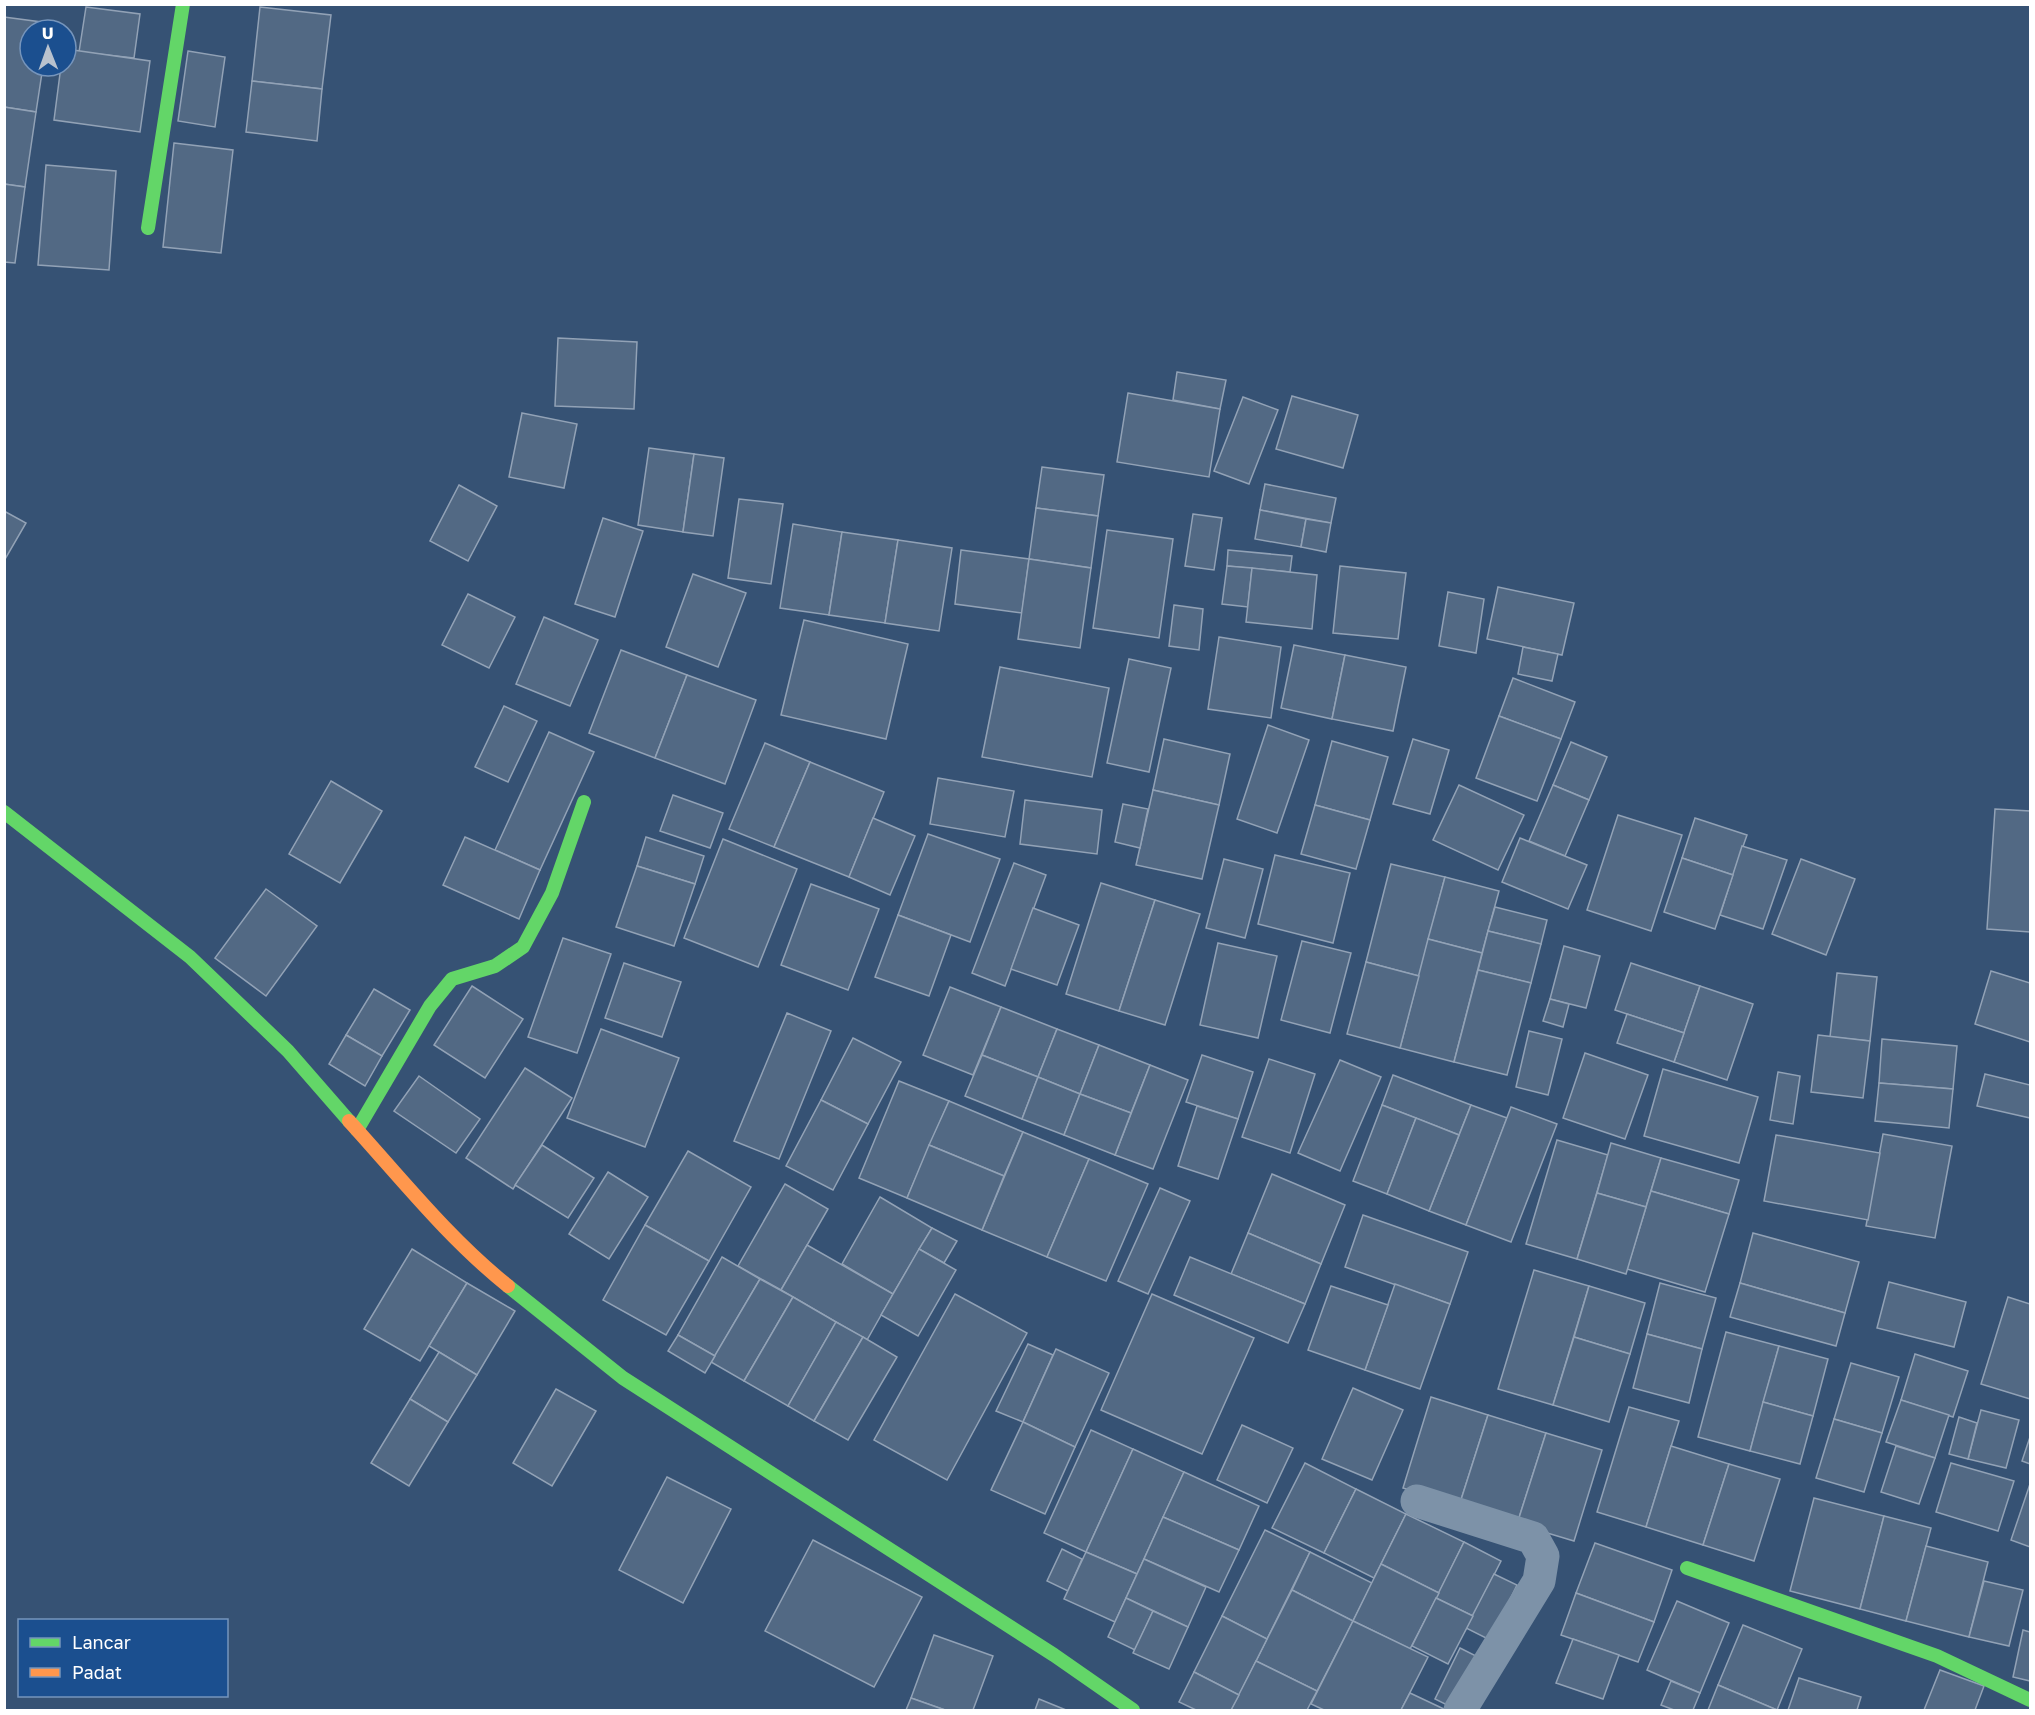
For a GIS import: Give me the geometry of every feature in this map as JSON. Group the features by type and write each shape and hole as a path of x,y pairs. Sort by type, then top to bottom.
{"street":[{"path":"148,228 183,4"},
{"path":"357,1130 430,1006 452,979 495,966 523,947 552,892 584,802"},
{"path":"4,812 190,957 288,1051 424,1205 482,1265 623,1378 1054,1655 1133,1710"},
{"path":"1417,1501 1533,1538 1543,1557 1539,1581 1460,1710"},
{"path":"1687,1568 1937,1656 2031,1700"}],"building":[{"path":"86,7 140,14 134,58 79,52"},
{"path":"260,7 331,15 322,89 252,81"},
{"path":"4,17 18,19 18,78 41,78 36,112 4,107"},
{"path":"78,51 150,61 140,132 54,120 59,78 78,78"},
{"path":"188,51 225,57 215,127 178,121"},
{"path":"252,81 322,89 317,141 246,132"},
{"path":"4,107 36,112 25,187 4,184"},
{"path":"174,143 233,150 221,253 163,247"},
{"path":"46,165 116,171 109,270 38,265"},
{"path":"4,184 25,187 15,263 4,262"},
{"path":"558,338 637,342 634,409 555,406"},
{"path":"1177,372 1226,380 1220,409 1173,400"},
{"path":"1128,393 1220,409 1209,477 1117,462"},
{"path":"1292,396 1358,415 1343,468 1276,449"},
{"path":"1243,397 1278,410 1249,484 1214,471"},
{"path":"522,413 577,424 564,488 509,477"},
{"path":"649,448 694,454 683,532 638,525"},
{"path":"694,454 724,458 713,536 683,532"},
{"path":"1042,467 1104,475 1098,516 1036,508"},
{"path":"1265,484 1336,498 1331,523 1260,510"},
{"path":"459,485 497,506 468,561 430,541"},
{"path":"739,499 783,504 771,584 728,578"},
{"path":"1036,508 1098,516 1091,568 1029,559"},
{"path":"1260,510 1306,519 1301,547 1255,539"},
{"path":"4,511 26,523 4,561"},
{"path":"1193,514 1222,518 1214,570 1185,566"},
{"path":"603,518 643,531 615,617 575,604"},
{"path":"1306,519 1331,523 1326,552 1301,547"},
{"path":"793,524 842,532 829,615 780,608"},
{"path":"1107,530 1173,539 1159,638 1093,628"},
{"path":"842,532 898,540 885,623 829,615"},
{"path":"898,540 952,548 939,631 885,623"},
{"path":"961,550 1029,559 1022,613 955,604"},
{"path":"1228,550 1292,556 1290,572 1227,566"},
{"path":"1029,559 1091,568 1080,648 1018,639"},
{"path":"1227,566 1252,568 1248,607 1222,604"},
{"path":"1340,566 1406,573 1398,639 1333,633"},
{"path":"1252,568 1317,575 1312,629 1246,622"},
{"path":"693,574 746,593 718,667 666,647"},
{"path":"1498,587 1574,603 1562,655 1487,639"},
{"path":"1448,592 1484,599 1476,653 1439,646"},
{"path":"468,594 515,617 489,668 442,645"},
{"path":"1174,605 1203,609 1199,650 1169,646"},
{"path":"544,617 598,640 570,706 516,684"},
{"path":"804,620 908,644 886,739 781,715"},
{"path":"1219,637 1281,647 1271,718 1208,709"},
{"path":"1294,645 1345,655 1332,719 1281,708"},
{"path":"1523,647 1558,654 1552,681 1518,674"},
{"path":"621,650 687,675 655,758 589,733"},
{"path":"1345,655 1406,667 1393,731 1332,719"},
{"path":"1129,659 1171,668 1149,772 1107,763"},
{"path":"1000,667 1109,688 1092,777 982,757"},
{"path":"687,675 756,700 725,784 655,758"},
{"path":"1513,678 1575,702 1561,739 1499,716"},
{"path":"504,706 537,721 508,782 475,767"},
{"path":"1499,716 1561,739 1537,801 1476,778"},
{"path":"1268,725 1309,740 1277,833 1237,819"},
{"path":"549,732 594,752 540,870 495,850"},
{"path":"1164,739 1230,754 1219,805 1153,790"},
{"path":"1413,739 1449,750 1430,814 1393,804"},
{"path":"1332,741 1388,757 1370,820 1315,805"},
{"path":"1571,742 1607,757 1589,800 1553,785"},
{"path":"765,743 810,762 774,847 729,829"},
{"path":"810,762 884,792 849,877 774,847"},
{"path":"938,778 1014,791 1005,837 930,824"},
{"path":"331,781 382,811 340,883 289,854"},
{"path":"1459,785 1524,815 1498,870 1433,840"},
{"path":"1553,785 1589,800 1565,856 1529,841"},
{"path":"1153,790 1219,805 1202,879 1136,865"},
{"path":"673,795 723,813 710,848 660,831"},
{"path":"1025,800 1102,810 1097,854 1020,844"},
{"path":"1123,804 1148,809 1140,848 1115,842"},
{"path":"1315,805 1370,820 1356,869 1301,854"},
{"path":"1995,809 2030,811 2030,932 1987,929"},
{"path":"1618,815 1682,835 1651,931 1587,910"},
{"path":"873,818 915,836 890,895 849,877"},
{"path":"1695,818 1747,835 1733,875 1682,858"},
{"path":"928,834 1000,859 970,942 898,915"},
{"path":"465,837 540,870 519,919 443,885"},
{"path":"646,837 704,856 695,884 637,866"},
{"path":"1520,838 1587,865 1568,909 1502,882"},
{"path":"723,839 797,869 758,967 684,938"},
{"path":"1742,846 1787,860 1763,929 1720,915"},
{"path":"1275,855 1350,873 1333,943 1258,924"},
{"path":"1682,858 1733,875 1715,929 1664,912"},
{"path":"1224,859 1263,869 1245,938 1206,928"},
{"path":"1801,859 1855,879 1826,955 1772,934"},
{"path":"1014,863 1046,875 1005,986 972,973"},
{"path":"1391,864 1445,877 1419,976 1366,962"},
{"path":"637,866 695,884 674,946 616,927"},
{"path":"1445,877 1499,891 1482,953 1428,939"},
{"path":"1101,883 1155,900 1119,1011 1066,994"},
{"path":"811,884 879,909 848,990 781,965"},
{"path":"266,889 317,926 266,996 215,958"},
{"path":"1155,900 1200,914 1165,1025 1119,1011"},
{"path":"1495,907 1547,920 1541,944 1488,931"},
{"path":"1033,908 1079,925 1057,985 1011,969"},
{"path":"898,915 951,935 929,996 875,977"},
{"path":"1488,931 1541,944 1531,983 1478,970"},
{"path":"563,938 611,954 577,1053 528,1037"},
{"path":"1428,939 1482,953 1454,1062 1400,1048"},
{"path":"1302,941 1351,953 1330,1033 1281,1020"},
{"path":"1218,943 1277,956 1258,1038 1200,1025"},
{"path":"1564,946 1600,956 1586,1008 1550,999"},
{"path":"1366,962 1419,976 1400,1048 1347,1034"},
{"path":"624,963 681,982 662,1037 605,1018"},
{"path":"1631,963 1700,986 1684,1033 1615,1010"},
{"path":"1478,970 1531,983 1507,1075 1454,1062"},
{"path":"1991,971 2030,983 2030,1042 1975,1024"},
{"path":"1837,973 1877,977 1870,1041 1830,1037"},
{"path":"472,986 523,1019 485,1078 434,1045"},
{"path":"1700,986 1753,1004 1727,1080 1674,1062"},
{"path":"950,987 1001,1007 973,1075 923,1055"},
{"path":"374,989 410,1010 382,1056 346,1035"},
{"path":"1550,999 1569,1004 1563,1027 1543,1021"},
{"path":"1001,1007 1057,1029 1038,1077 982,1055"},
{"path":"787,1013 831,1031 779,1159 734,1141"},
{"path":"1627,1014 1684,1033 1674,1062 1617,1043"},
{"path":"601,1029 679,1058 645,1147 567,1118"},
{"path":"1057,1029 1099,1045 1080,1094 1038,1077"},
{"path":"1529,1031 1562,1039 1548,1095 1516,1087"},
{"path":"346,1035 382,1056 365,1086 329,1064"},
{"path":"1818,1035 1870,1041 1863,1098 1811,1092"},
{"path":"853,1038 901,1062 868,1124 821,1100"},
{"path":"1882,1039 1957,1046 1953,1089 1879,1083"},
{"path":"1099,1045 1150,1065 1131,1113 1080,1094"},
{"path":"1585,1053 1648,1075 1625,1139 1563,1118"},
{"path":"982,1055 1038,1077 1022,1119 965,1096"},
{"path":"1202,1055 1253,1072 1238,1119 1186,1102"},
{"path":"1269,1059 1315,1074 1290,1153 1242,1137"},
{"path":"1340,1060 1381,1077 1340,1171 1298,1153"},
{"path":"1150,1065 1188,1080 1153,1169 1115,1155"},
{"path":"525,1068 572,1098 513,1189 466,1158"},
{"path":"1663,1069 1758,1097 1739,1163 1644,1136"},
{"path":"1778,1072 1800,1076 1793,1124 1770,1120"},
{"path":"1985,1074 2030,1085 2030,1118 1977,1106"},
{"path":"1393,1075 1471,1105 1459,1135 1382,1105"},
{"path":"419,1076 480,1119 456,1153 394,1111"},
{"path":"1038,1077 1080,1094 1064,1135 1022,1119"},
{"path":"899,1081 949,1101 907,1198 859,1178"},
{"path":"1879,1083 1953,1089 1949,1128 1875,1121"},
{"path":"1080,1094 1131,1113 1115,1155 1064,1135"},
{"path":"821,1100 868,1124 833,1190 786,1166"},
{"path":"949,1101 1023,1132 1004,1176 929,1145"},
{"path":"1382,1105 1416,1118 1387,1194 1353,1181"},
{"path":"1471,1105 1507,1118 1466,1225 1429,1211"},
{"path":"1197,1106 1238,1119 1218,1179 1178,1166"},
{"path":"1511,1107 1557,1124 1511,1242 1466,1225"},
{"path":"1416,1118 1459,1135 1429,1211 1387,1194"},
{"path":"1023,1132 1089,1159 1047,1257 982,1230"},
{"path":"1883,1134 1952,1146 1935,1238 1866,1226"},
{"path":"1776,1135 1880,1153 1868,1220 1764,1201"},
{"path":"1557,1140 1608,1155 1577,1259 1526,1244"},
{"path":"1611,1143 1661,1158 1646,1207 1597,1193"},
{"path":"542,1145 594,1178 568,1218 515,1185"},
{"path":"929,1145 1004,1176 982,1230 907,1198"},
{"path":"688,1151 751,1187 709,1261 645,1225"},
{"path":"1661,1158 1739,1180 1729,1214 1651,1191"},
{"path":"1089,1159 1148,1184 1106,1281 1047,1257"},
{"path":"608,1172 648,1197 609,1259 569,1234"},
{"path":"1272,1174 1345,1205 1321,1264 1248,1233"},
{"path":"785,1184 828,1209 781,1290 738,1266"},
{"path":"1160,1188 1190,1201 1148,1294 1118,1281"},
{"path":"1651,1191 1729,1214 1705,1292 1627,1269"},
{"path":"1597,1193 1646,1207 1626,1274 1577,1259"},
{"path":"880,1197 932,1228 893,1294 842,1264"},
{"path":"1363,1215 1468,1252 1450,1304 1345,1267"},
{"path":"645,1225 709,1261 666,1335 603,1300"},
{"path":"932,1228 957,1241 944,1263 919,1249"},
{"path":"1248,1233 1321,1264 1305,1304 1231,1274"},
{"path":"1753,1233 1859,1262 1845,1313 1740,1283"},
{"path":"807,1245 893,1294 867,1340 781,1290"},
{"path":"412,1249 467,1283 420,1361 364,1329"},
{"path":"919,1249 956,1270 918,1336 881,1315"},
{"path":"722,1257 760,1279 715,1356 678,1335"},
{"path":"1190,1257 1305,1304 1288,1343 1174,1295"},
{"path":"1534,1270 1589,1286 1553,1405 1498,1389"},
{"path":"760,1279 793,1297 744,1381 711,1362"},
{"path":"1889,1282 1966,1302 1954,1347 1877,1328"},
{"path":"467,1283 515,1311 477,1375 429,1346"},
{"path":"1660,1283 1716,1298 1702,1349 1647,1334"},
{"path":"1740,1283 1845,1313 1836,1346 1730,1317"},
{"path":"1395,1284 1450,1304 1420,1389 1365,1370"},
{"path":"1331,1286 1388,1305 1365,1370 1308,1350"},
{"path":"1589,1286 1645,1303 1630,1354 1574,1337"},
{"path":"955,1294 1027,1333 947,1480 874,1440"},
{"path":"1152,1294 1254,1338 1202,1454 1101,1410"},
{"path":"793,1297 836,1322 788,1406 744,1381"},
{"path":"2008,1297 2030,1304 2030,1399 1981,1384"},
{"path":"836,1322 863,1337 814,1421 788,1406"},
{"path":"1726,1332 1779,1346 1750,1451 1698,1437"},
{"path":"1647,1334 1702,1349 1689,1403 1633,1388"},
{"path":"678,1335 715,1356 705,1373 668,1351"},
{"path":"863,1337 897,1357 848,1440 814,1421"},
{"path":"1574,1337 1630,1354 1609,1422 1553,1405"},
{"path":"1028,1344 1053,1355 1023,1422 996,1411"},
{"path":"1779,1346 1828,1359 1813,1416 1763,1402"},
{"path":"1056,1349 1109,1373 1075,1447 1023,1422"},
{"path":"439,1352 477,1375 448,1422 410,1399"},
{"path":"1915,1354 1968,1371 1953,1417 1901,1400"},
{"path":"1851,1363 1899,1377 1882,1433 1834,1419"},
{"path":"1353,1388 1403,1410 1372,1480 1322,1459"},
{"path":"556,1389 596,1411 552,1486 513,1463"},
{"path":"1431,1397 1488,1415 1459,1506 1403,1488"},
{"path":"410,1399 448,1422 409,1486 371,1463"},
{"path":"1901,1400 1949,1415 1935,1458 1886,1442"},
{"path":"1763,1402 1813,1416 1800,1464 1750,1451"},
{"path":"1629,1407 1679,1421 1646,1527 1597,1512"},
{"path":"1981,1410 2019,1420 2006,1468 1968,1459"},
{"path":"1488,1415 1546,1433 1517,1524 1459,1506"},
{"path":"1959,1417 1977,1423 1968,1459 1949,1454"},
{"path":"1834,1419 1882,1433 1864,1492 1816,1478"},
{"path":"1023,1422 1075,1447 1045,1514 991,1490"},
{"path":"1242,1425 1293,1448 1267,1503 1217,1480"},
{"path":"1091,1430 1133,1449 1086,1552 1044,1533"},
{"path":"1546,1433 1602,1450 1574,1541 1517,1524"},
{"path":"2030,1437 2030,1464 2022,1461"},
{"path":"1671,1446 1729,1464 1703,1545 1646,1527"},
{"path":"1896,1446 1935,1458 1919,1504 1881,1492"},
{"path":"1133,1449 1184,1472 1137,1574 1086,1552"},
{"path":"1305,1463 1356,1489 1324,1553 1272,1528"},
{"path":"1951,1463 2014,1481 1998,1531 1936,1512"},
{"path":"1729,1464 1780,1479 1754,1561 1703,1545"},
{"path":"1184,1472 1259,1506 1239,1550 1163,1517"},
{"path":"667,1477 731,1509 683,1603 619,1570"},
{"path":"2030,1484 2030,1547 2011,1540"},
{"path":"1356,1489 1406,1514 1374,1578 1324,1553"},
{"path":"1814,1498 1884,1516 1860,1609 1790,1591"},
{"path":"1406,1514 1464,1542 1439,1593 1381,1564"},
{"path":"1884,1516 1931,1528 1906,1621 1860,1609"},
{"path":"1163,1517 1239,1550 1219,1592 1144,1559"},
{"path":"1265,1530 1310,1552 1267,1639 1222,1616"},
{"path":"813,1540 922,1597 874,1687 765,1631"},
{"path":"1464,1542 1501,1561 1473,1616 1436,1598"},
{"path":"1595,1543 1672,1570 1654,1622 1576,1593"},
{"path":"1926,1546 1988,1562 1969,1637 1906,1621"},
{"path":"1062,1549 1082,1559 1068,1591 1047,1581"},
{"path":"1086,1552 1137,1574 1115,1622 1064,1599"},
{"path":"1310,1552 1372,1583 1353,1621 1292,1590"},
{"path":"1144,1559 1206,1587 1188,1627 1126,1598"},
{"path":"1381,1564 1439,1593 1410,1649 1353,1621"},
{"path":"1494,1574 1517,1585 1490,1640 1466,1628"},
{"path":"1984,1581 2023,1590 2009,1646 1969,1637"},
{"path":"1292,1590 1353,1621 1317,1691 1256,1661"},
{"path":"1576,1593 1654,1622 1638,1662 1561,1635"},
{"path":"1126,1598 1153,1611 1135,1650 1108,1637"},
{"path":"1436,1598 1473,1616 1448,1664 1412,1646"},
{"path":"1677,1601 1729,1623 1700,1693 1647,1670"},
{"path":"1153,1611 1188,1627 1169,1669 1133,1653"},
{"path":"1222,1616 1267,1639 1239,1695 1194,1672"},
{"path":"1353,1621 1428,1657 1401,1710 1324,1710 1311,1704"},
{"path":"1743,1625 1802,1649 1777,1710 1718,1685"},
{"path":"2023,1630 2030,1632 2030,1681 2013,1677"},
{"path":"934,1635 993,1656 973,1710 945,1710 911,1698"},
{"path":"1573,1639 1619,1655 1603,1699 1556,1683"},
{"path":"1460,1648 1482,1659 1457,1710 1435,1699"},
{"path":"1256,1661 1317,1691 1307,1710 1231,1710"},
{"path":"1940,1670 1984,1686 1975,1710 1924,1710"},
{"path":"1194,1672 1239,1695 1231,1710 1196,1710 1179,1702"},
{"path":"1799,1678 1861,1697 1857,1710 1788,1710"},
{"path":"1671,1681 1700,1693 1693,1710 1674,1710 1661,1705"},
{"path":"1718,1685 1777,1710 1708,1710"},
{"path":"1410,1693 1446,1710 1401,1710"},
{"path":"911,1698 945,1710 906,1710"},
{"path":"1039,1699 1066,1710 1035,1710"}],"traffic: fast":[{"path":"148,228 183,4"},
{"path":"357,1130 430,1006 452,979 495,966 523,947 552,893 584,802"},
{"path":"4,812 190,957 288,1051 349,1121"},
{"path":"508,1286 623,1378 1054,1655 1133,1710"},
{"path":"1687,1568 1937,1656 2030,1700"}],"traffic: slow":[{"path":"349,1121 465,1248 508,1286"}]}
